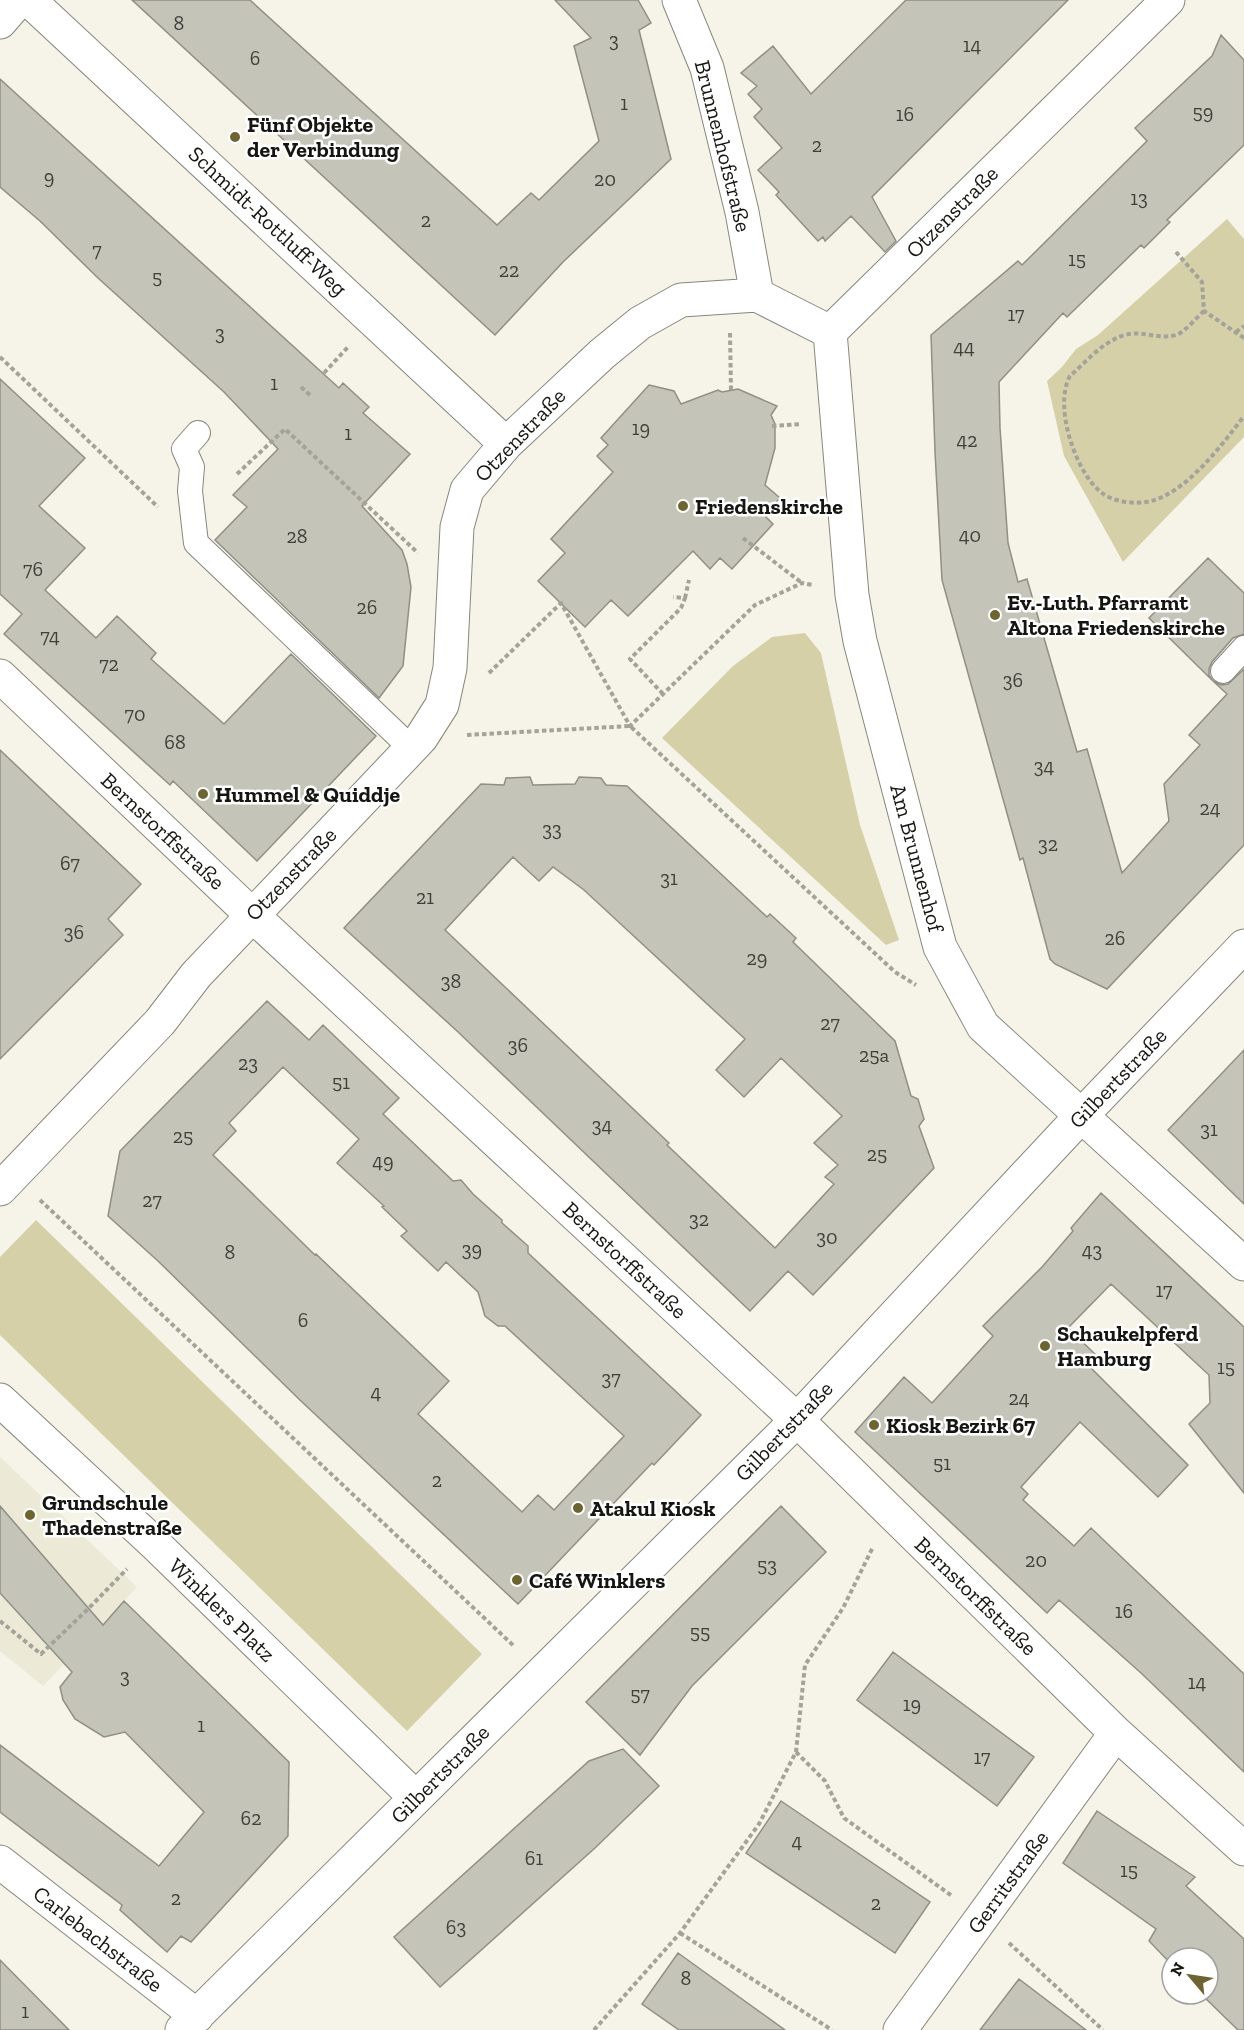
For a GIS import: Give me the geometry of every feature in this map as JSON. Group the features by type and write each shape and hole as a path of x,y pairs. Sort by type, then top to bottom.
{"street":[{"path":"0,22 19,0"},
{"name":"Schmidt-Rottluff-Weg","path":"29,0 506,444"},
{"name":"Brunnenhofstraße","path":"679,0 707,68 742,212 757,295"},
{"name":"Otzenstraße","path":"830,332 1168,0"},
{"path":"757,295 830,332"},
{"name":"Otzenstraße","path":"7,1182 160,1022 196,975 416,743 442,705 450,668 457,526 467,490 506,444 602,354 640,323 681,300 757,295"},
{"name":"Am Brunnenhof","path":"830,332 852,595 860,641 940,947 983,1026 1244,1264"},
{"name":"Bernstorffstraße","path":"0,676 252,915 797,1420 1116,1733 1244,1849"},
{"name":"Gilbertstraße","path":"190,2023 797,1420 1082,1115 1244,946"},
{"name":"Winklers Platz","path":"0,1400 156,1545 416,1798"},
{"name":"Gerritstraße","path":"900,2030 1116,1733"},
{"name":"Carlebachstraße","path":"0,1863 190,2023"}],"lane":[{"path":"198,433 184,449 192,466 190,491 195,543 416,743"},
{"path":"1223,671 1244,648"}],"path":[{"path":"1176,252 1202,282 1204,311"},
{"path":"1204,311 1244,338"},
{"path":"1204,311 1177,335 1164,336 1140,332 1110,341 1070,376 1065,384 1063,411 1069,436 1085,474 1102,493 1112,498 1132,502 1149,502 1170,494 1197,471 1227,439 1244,416"},
{"path":"1236,332 1244,326"},
{"path":"0,357 162,511"},
{"path":"730,368 731,390"},
{"path":"301,387 312,397"},
{"path":"772,426 798,424"},
{"path":"237,474 285,429 454,586"},
{"path":"743,538 802,583 852,595"},
{"path":"663,694 630,659 681,608 689,580"},
{"path":"416,743 630,726 755,605 802,583"},
{"path":"673,597 685,598"},
{"path":"561,603 630,726 895,972 925,990"},
{"path":"7,1182 542,1673"},
{"path":"594,2030 680,1933 759,1824 796,1752 805,1665 843,1608 889,1512"},
{"path":"0,1621 41,1654 88,1610 122,1573 156,1545"},
{"path":"796,1752 825,1781 844,1818 982,1918 1103,2030"},
{"path":"680,1933 832,2030"}],"shaded area":[{"path":"1227,219 1244,239 1244,437 1123,562 1064,456 1047,381 1076,349 1098,335"},
{"path":"805,633 821,653 860,825 899,940 886,945 662,738 733,666 772,637"},
{"path":"36,1220 482,1654 407,1731 0,1335 0,1257"},
{"name":"Grundschule Thadenstraße","path":"0,1457 137,1587 43,1686 0,1651"}],"building":[{"path":"132,0 250,0 497,225 531,193 539,200 599,141 574,46 591,38 555,0 638,0 651,23 639,30 671,159 563,262 495,335"},
{"path":"906,0 1068,0 872,197 896,241 885,252 851,216 825,241 823,237 818,241 776,195 779,192 758,170 782,148 754,117 762,109 748,94 757,86 741,73 773,46 811,94"},
{"path":"1221,35 1244,60 1244,145 1167,220 1170,222 1144,248 1141,245 1067,317 1063,313 999,382 1008,543 1018,582 1027,579 1077,752 1087,749 1122,873 1169,821 1164,784 1200,745 1189,735 1227,694 1213,681 1221,685 1228,684 1244,669 1244,845 1107,989 1055,964 1050,959 942,580 931,335 1018,261 1022,265 1147,141 1135,128 1212,56"},
{"path":"0,79 339,388 343,383 369,407 363,413 410,454 362,506 402,550 411,587 403,666 379,698 215,540 247,507 233,495 278,449 224,392 98,278 40,221 0,187"},
{"path":"0,379 85,458 39,506 85,548 45,590 96,638 117,616 156,653 151,659 224,724 291,654 376,736 257,861 173,781 170,785 4,634 22,614 0,594"},
{"name":"Friedenskirche","path":"649,385 674,391 681,404 718,390 722,392 738,389 777,406 771,415 775,424 775,448 765,485 780,498 766,517 773,524 732,569 720,558 710,569 693,551 628,616 611,600 585,627 538,581 565,553 551,539 613,472 597,456 608,445 601,438"},
{"path":"1208,558 1244,593 1244,634 1233,638 1212,662 1209,675 1213,681 1149,618"},
{"path":"0,750 141,884 108,919 123,935 0,1059"},
{"path":"530,777 533,785 575,784 579,777 601,778 606,785 627,786 767,917 770,914 796,938 793,942 895,1041 911,1096 918,1099 924,1119 919,1126 934,1168 813,1295 788,1271 750,1311 457,1031 344,928 481,784 504,785 506,778","holes":["513,857 539,881 553,867 584,890 745,1039 716,1070 744,1097 781,1058 842,1116 814,1143 838,1165 825,1177 834,1184 775,1248 667,1145 669,1143 445,930"]},
{"path":"267,1001 309,1040 323,1025 399,1098 383,1114 453,1181 461,1180 502,1220 502,1223 528,1246 528,1253 701,1415 654,1465 652,1463 518,1604 108,1216 120,1151","holes":["283,1067 359,1139 337,1163 384,1206 382,1207 407,1231 401,1236 438,1271 446,1262 478,1292 485,1316 498,1326 505,1326 624,1436 554,1510 538,1495 522,1512 418,1414 449,1381 213,1155 236,1131 229,1123"]},
{"path":"1244,1050 1244,1204 1168,1130"},
{"path":"1101,1193 1244,1327 1244,1493 1189,1424 1210,1403 1209,1375 1111,1284 1068,1328 1097,1356 1088,1365 1188,1465 1158,1497 1080,1422 1021,1487 1028,1494 1023,1500 1074,1546 1091,1528 1244,1674 1244,1772 1141,1673 1059,1600 1047,1613 855,1432 904,1377 932,1403 993,1336 983,1326 1042,1267"},
{"path":"0,1506 103,1625 124,1601 289,1762 288,1836 191,1942 181,1936 167,1952 120,1910 122,1905 0,1812 0,1745 159,1866 204,1812 125,1732 104,1737 75,1719 63,1700 60,1687 72,1672 0,1593"},
{"path":"781,1506 826,1552 692,1686 640,1755 586,1702"},
{"path":"893,1652 1034,1757 997,1806 857,1700"},
{"path":"623,1749 659,1786 595,1848 440,1987 394,1937 589,1761"},
{"path":"781,1801 930,1902 895,1953 746,1853"},
{"path":"1097,1811 1195,1877 1186,1886 1244,1939 1244,2030 1238,2030 1213,2006 1220,2006 1220,1946 1160,1946 1160,1952 1149,1941 1156,1929 1063,1863"},
{"path":"678,1953 785,2030 679,2030 642,2004"},
{"path":"0,1960 69,2030 0,2030"},
{"path":"1019,1979 1086,2030 980,2030"}],"place":[{"name":"Fünf Objekte der Verbindung","path":"235,137"},
{"name":"Friedenskirche","path":"683,506"},
{"name":"Ev.-Luth. Pfarramt Altona Friedenskirche","path":"995,615"},
{"name":"Hummel & Quiddje","path":"203,794"},
{"name":"Schaukelpferd Hamburg","path":"1045,1346"},
{"name":"Kiosk Bezirk 67","path":"874,1425"},
{"name":"Atakul Kiosk","path":"578,1508"},
{"name":"Grundschule Thadenstraße","path":"30,1515"},
{"name":"Café Winklers","path":"517,1580"}]}
